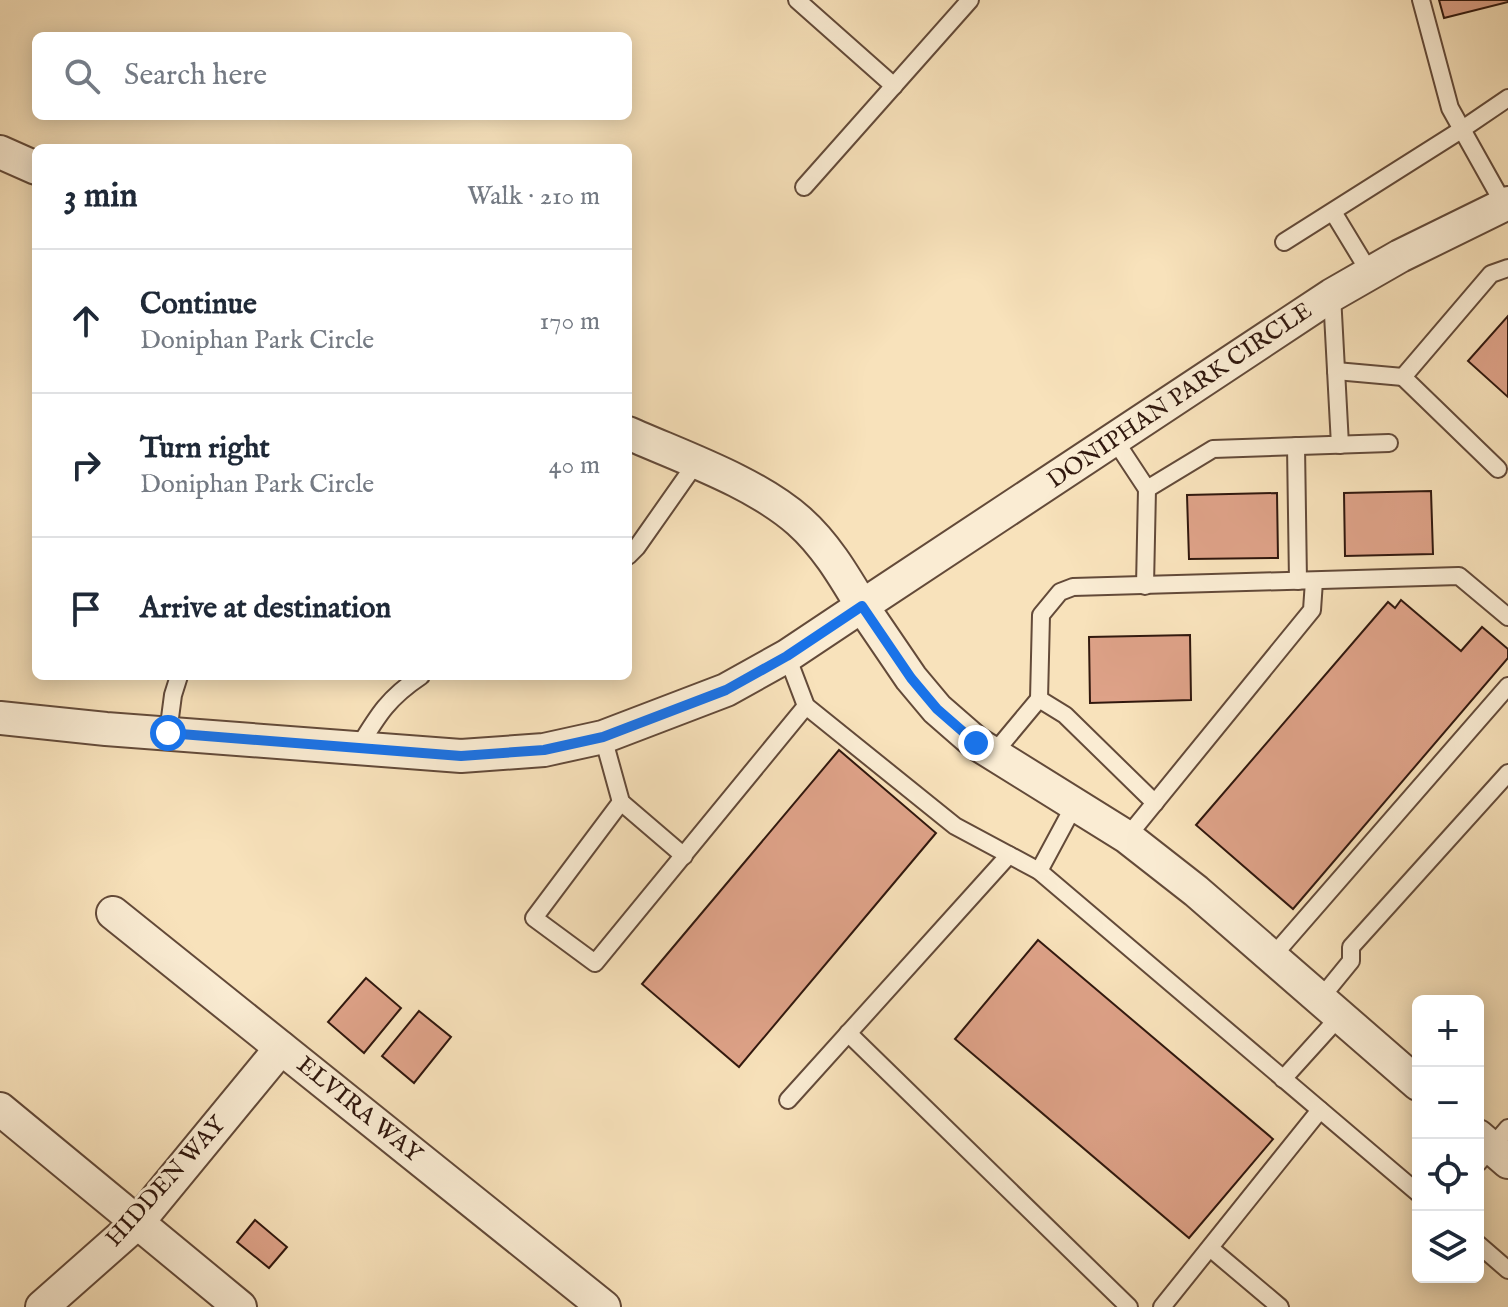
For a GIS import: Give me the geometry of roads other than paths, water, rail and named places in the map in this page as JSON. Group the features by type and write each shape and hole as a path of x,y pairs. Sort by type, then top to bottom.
{"street":[{"path":"0,152 32,166"},
{"name":"DONIPHAN PARK CIRCLE","path":"0,718 461,756 544,750 603,737 726,690 787,656 1332,295 1413,249 1507,208"},
{"path":"632,435 754,489 799,521 834,560 911,678 937,709 976,743 1127,837 1196,891 1412,1079"},
{"name":"ELVIRA WAY","path":"113,913 604,1307"},
{"name":"HIDDEN WAY","path":"42,1307 137,1223 281,1048"},
{"path":"0,1109 240,1307"}],"lane":[{"path":"797,0 894,86"},
{"path":"804,187 970,0"},
{"path":"1421,0 1450,108 1507,208"},
{"path":"1284,242 1508,98"},
{"path":"1333,212 1370,273"},
{"path":"1403,377 1491,274 1508,268"},
{"path":"1332,295 1340,445"},
{"path":"1336,371 1403,377 1498,469"},
{"path":"1114,439 1147,489 1145,586"},
{"path":"1147,489 1213,449 1389,443"},
{"path":"1127,837 1312,610 1306,581 1296,446"},
{"path":"632,552 696,463"},
{"path":"994,753 1039,699 1041,615 1060,592 1073,587 1459,576 1508,617"},
{"path":"787,656 806,706 955,826 1039,871 1412,1188"},
{"path":"168,733 178,680"},
{"path":"358,748 390,700 416,680"},
{"path":"1272,957 1508,686"},
{"path":"1039,699 1065,715 1155,803"},
{"path":"621,802 534,918 595,963 806,706"},
{"path":"603,737 621,802 684,856"},
{"path":"1283,1079 1330,1008 1351,961 1351,947 1508,773"},
{"path":"1039,871 1075,804"},
{"path":"788,1100 1009,855"},
{"path":"848,1033 1129,1307"},
{"path":"1162,1307 1320,1110"},
{"path":"1210,1248 1280,1307"},
{"path":"1484,1249 1508,1270"}]}
